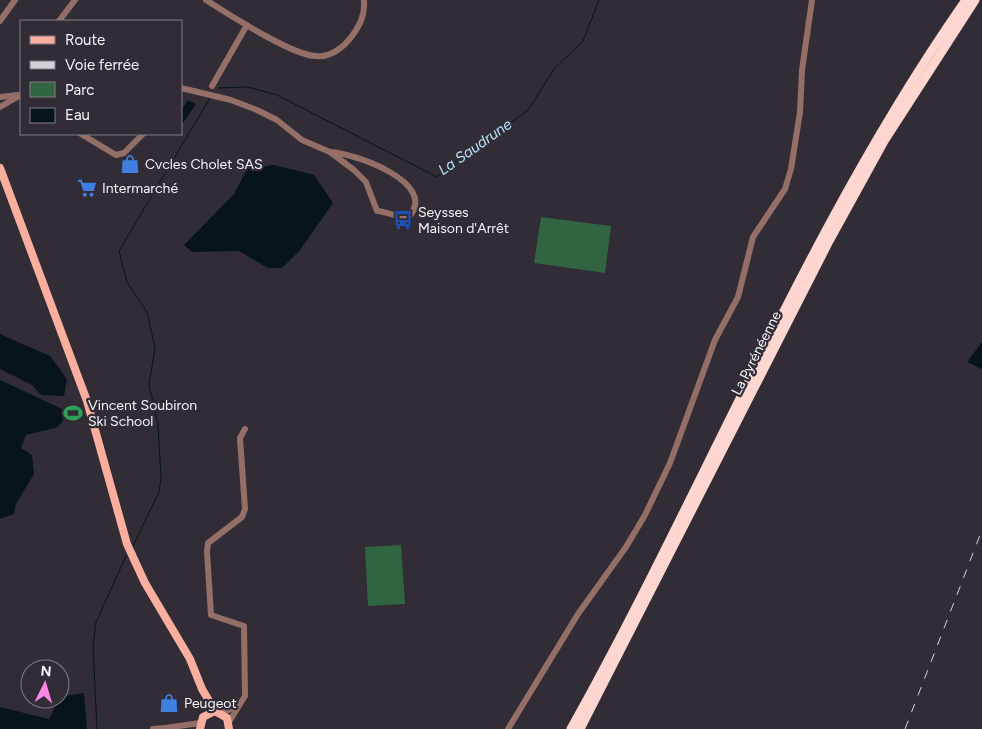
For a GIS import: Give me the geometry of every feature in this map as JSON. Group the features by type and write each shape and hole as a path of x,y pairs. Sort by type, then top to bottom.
{"highway":[{"name":"La Pyrénéenne","path":"572,729 822,238 890,117 966,0"},
{"name":"La Pyrénéenne","path":"580,729 842,218 916,89 975,0"}],"main road":[{"path":"0,168 86,401 126,544 145,583 190,659 202,690 206,714 200,726"},
{"path":"202,690 229,725"},
{"path":"206,714 218,712"}],"street":[{"path":"0,21 14,0"},
{"path":"60,20 74,0"},
{"path":"206,0 303,54 317,57 328,55 341,48 356,30 364,12 364,1"},
{"path":"508,729 578,614 626,547 645,515 670,463 715,340 738,297 753,237 785,189 791,169 800,112 802,70 812,0"},
{"path":"212,86 248,25"},
{"path":"182,88 224,98 257,110 277,120 302,140 330,152 354,170 366,182 377,211 409,217 412,213 413,196 410,189 397,176 382,166 358,156 330,152"},
{"path":"0,97 20,95"},
{"path":"0,107 20,96"},
{"path":"83,135 116,155 124,153 142,135"},
{"path":"229,725 246,696 244,626 211,615 207,552 208,544 242,517 245,509 240,438 245,429"},
{"path":"218,712 239,706"},
{"path":"153,729 200,726"}],"green space":[{"path":"541,217 611,226 605,273 534,263"},
{"path":"401,545 405,604 368,606 365,547"}],"water":[{"path":"188,100 196,104 183,123 182,109"},
{"path":"274,165 314,175 333,203 300,250 282,268 268,268 239,251 192,252 184,245 234,194 247,169"},
{"path":"0,334 50,356 67,379 64,396 41,395 32,385 0,369"},
{"path":"982,342 982,369 967,362"},
{"path":"0,380 62,409 63,421 58,427 26,435 21,448 32,455 34,474 16,504 14,514 0,519"},
{"path":"84,693 87,729 0,729 0,707 49,719 54,709 70,709 70,695"}],"waterway":[{"name":"La Saudrune","path":"218,88 248,87 277,95 437,177 528,110 555,68 583,41 599,0"},
{"name":"La Saudrune","path":"133,546 159,492 161,479 158,424 149,385 155,348 147,312 127,282 119,251 210,98"},
{"name":"La Saudrune","path":"97,729 93,646 96,622 126,556"}],"railway":[{"path":"905,729 982,530"}],"place":[{"name":"Cvcles Cholet SAS","path":"130,164"},
{"name":"Intermarché","path":"87,188"},
{"name":"Seysses Maison d'Arrêt","path":"403,220"},
{"name":"Vincent Soubiron Ski School","path":"73,413"},
{"name":"Peugeot","path":"169,703"}]}
